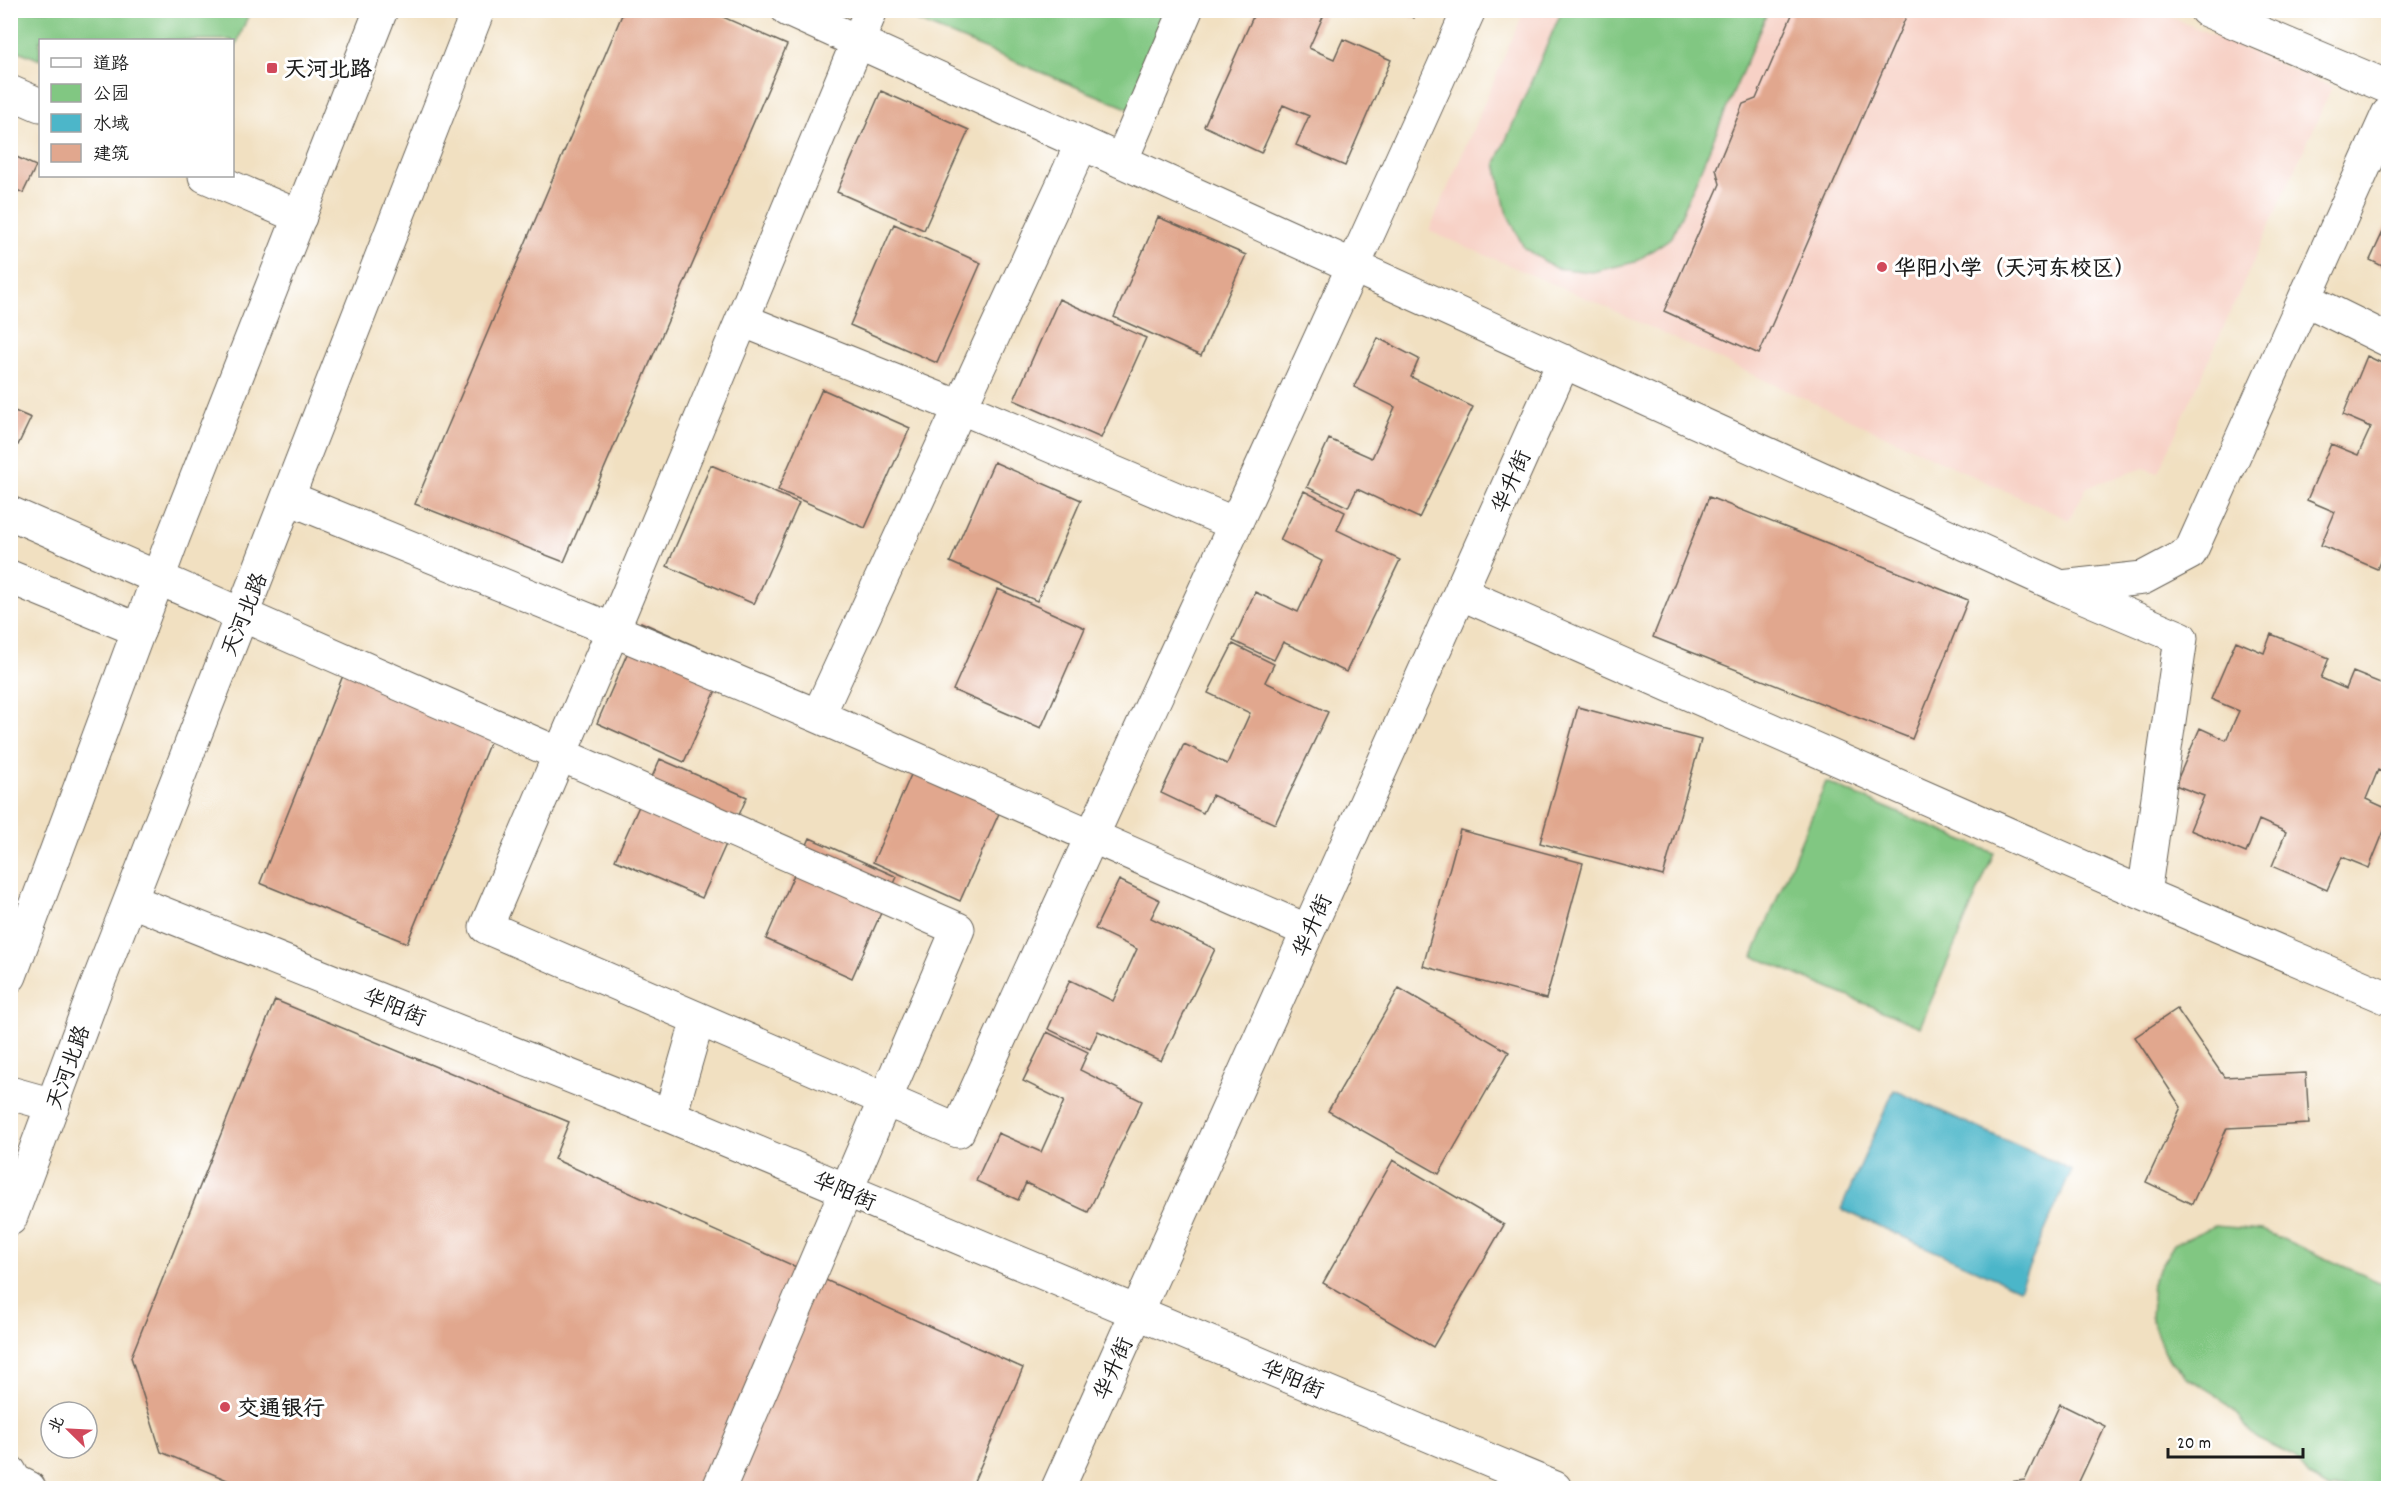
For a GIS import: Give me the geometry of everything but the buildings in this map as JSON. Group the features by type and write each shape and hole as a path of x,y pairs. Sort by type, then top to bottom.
{"street":[{"path":"10,976 174,536 381,10"},
{"name":"天河北路","path":"10,1219 94,993 132,901 478,10"},
{"path":"788,10 2061,587 2181,639 2144,894"},
{"path":"871,10 613,630 486,927 958,1131 1090,835 1355,267 1469,10"},
{"path":"1121,161 1186,10"},
{"path":"2206,10 2388,87"},
{"path":"10,92 39,105"},
{"path":"2061,587 2143,578 2190,553 2388,114"},
{"path":"818,716 962,408 1082,143"},
{"path":"207,177 300,217"},
{"path":"2305,299 2388,340"},
{"path":"742,320 962,408 1235,524"},
{"name":"华升街","path":"1058,1488 1564,361"},
{"path":"289,498 818,716 1308,931"},
{"path":"10,513 958,929 719,1488"},
{"path":"10,577 139,630"},
{"path":"1460,593 2144,894 2388,998"},
{"name":"华阳街","path":"132,901 670,1116 1555,1488"},
{"path":"670,1116 698,1019"},
{"path":"10,1093 53,1106"}],"shaded area":[{"name":"华阳小学（天河东校区）","path":"1524,11 2157,11 2332,87 2158,473 2144,468 2087,487 2069,520 1597,303 1429,231"}],"green space":[{"path":"11,10 250,11 234,51 234,39 39,39 39,60 11,48"},
{"path":"919,10 1187,11 1144,115 915,20"},
{"path":"1562,10 1768,11 1672,237 1635,262 1592,272 1555,268 1524,248 1506,211 1496,163"},
{"path":"1826,782 1994,853 1920,1027 1753,956"},
{"path":"2214,1226 2262,1230 2379,1282 2388,1282 2388,1488 2329,1488 2309,1476 2293,1456 2257,1439 2214,1393 2187,1377 2164,1353 2151,1318 2153,1279 2174,1244"}],"water":[{"path":"1894,1090 2072,1170 2019,1289 1841,1209"}],"place":[{"name":"天河北路","path":"272,68"},
{"name":"华阳小学（天河东校区）","path":"1882,267"},
{"name":"交通银行","path":"225,1407"}]}
